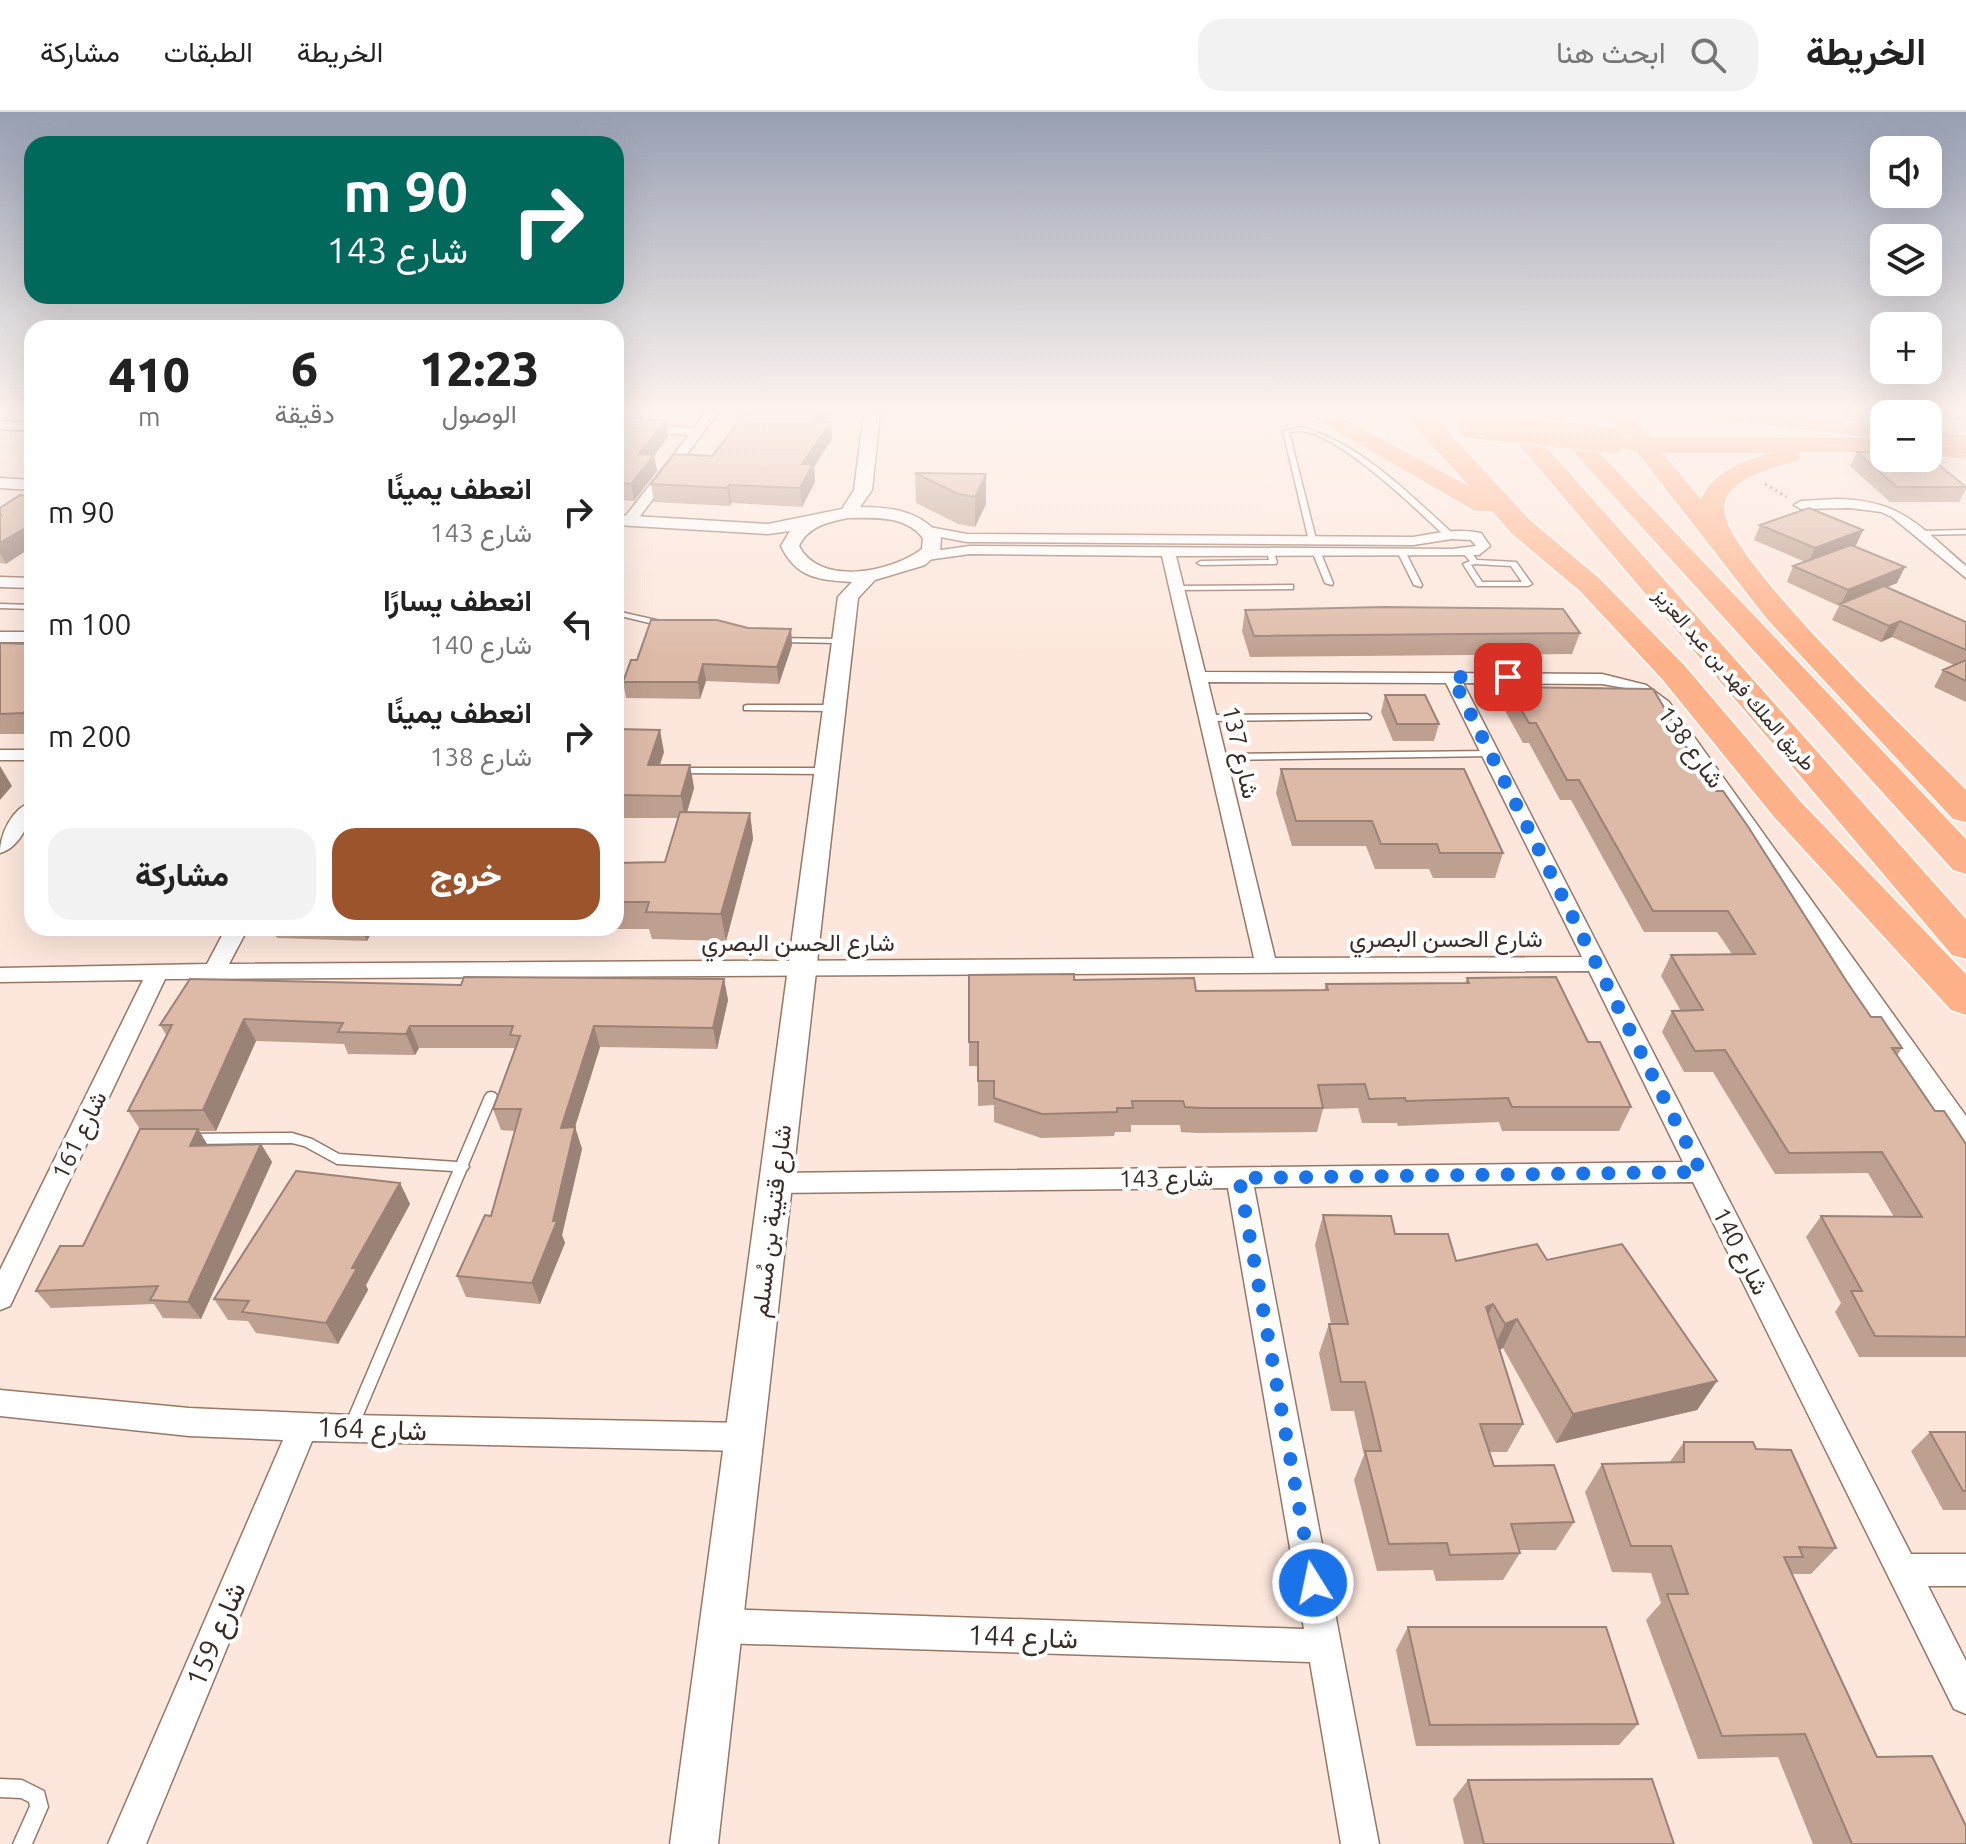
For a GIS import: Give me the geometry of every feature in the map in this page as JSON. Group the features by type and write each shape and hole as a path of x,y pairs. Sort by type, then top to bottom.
{"highway":[{"path":"1467,494 1521,527"},
{"path":"1489,494 1521,527 1590,585 1642,639 1787,809 1966,1000"},
{"name":"طريق الملك فهد بن عبد العزيز","path":"1573,494 1966,945"},
{"name":"طريق الملك فهد بن عبد العزيز","path":"1624,494 1966,862"},
{"path":"1692,494 1731,554 1778,613 1966,811"},
{"path":"1716,494 1711,511 1713,524 1731,554"}],"street":[{"path":"0,494 24,496"},
{"path":"624,519 645,494"},
{"path":"848,513 861,494"},
{"path":"867,494 885,514"},
{"path":"1801,505 1868,504 1885,507 1966,574"},
{"path":"624,524 752,540 790,551 799,562 847,582 902,570 927,556 970,550 1269,551 1314,545 1413,541 1447,533 1476,536 1483,546 1471,558 1314,545 967,538 929,531 907,519 885,514 848,513 768,529 624,524"},
{"path":"790,551 794,535 816,521"},
{"path":"927,556 933,544 929,531"},
{"name":"شارع 137","path":"1168,551 1266,964"},
{"path":"0,582 24,583"},
{"name":"شارع قتيبة بن مُسلم","path":"694,1844 847,582"},
{"path":"0,637 24,637"},
{"name":"شارع 138","path":"1198,677 1604,679 1637,686 1656,698 1966,1135"},
{"name":"شارع 140","path":"1452,677 1966,1697"},
{"path":"0,755 24,755"},
{"path":"0,847 24,818"},
{"path":"214,971 233,936"},
{"name":"شارع الحسن البصري","path":"0,975 214,971 1596,964"},
{"name":"شارع 161","path":"0,1298 157,973"},
{"name":"شارع 143","path":"776,1183 1701,1172"},
{"path":"1239,1178 1360,1844"},
{"name":"شارع 164","path":"0,1403 189,1422 351,1429 744,1437"},
{"name":"شارع 159","path":"127,1844 304,1425"},
{"path":"1902,1570 1966,1570"},
{"name":"شارع 144","path":"721,1626 1324,1646"}],"lane":[{"path":"1301,494 1314,545 1329,583"},
{"path":"1402,494 1447,533"},
{"path":"1919,533 1966,532"},
{"path":"1201,563 1273,562 1269,551"},
{"path":"1401,551 1418,585"},
{"path":"1471,558 1513,564 1528,584 1480,584 1467,564 1471,558"},
{"path":"1177,588 1290,587"},
{"path":"0,606 24,607"},
{"path":"624,615 675,626"},
{"path":"772,640 842,641"},
{"path":"747,708 834,708"},
{"path":"1208,718 1367,717"},
{"path":"1217,757 1491,754"},
{"path":"681,771 826,771"},
{"path":"351,1429 491,1096"},
{"path":"168,1139 292,1138 308,1142 337,1159 463,1167"},
{"path":"0,1788 22,1789 38,1797 39,1807 22,1844"}],"path":[{"path":"1782,494 1801,505"}],"building":[{"path":"24,495 24,529 0,543 2,515 0,508"},
{"path":"1809,508 1863,530 1815,548 1760,525"},
{"path":"1851,545 1905,567 1848,590 1793,566"},
{"path":"1884,586 1966,622 1966,650 1900,621 1889,626 1840,604"},
{"path":"1384,607 1563,609 1580,633 1254,636 1245,610"},
{"path":"651,620 717,620 748,628 791,629 777,667 703,664 698,682 624,682 631,660 637,660"},
{"path":"0,643 24,644 23,713 0,714"},
{"path":"1966,660 1966,681 1943,670"},
{"path":"1508,687 1653,689 1674,724 1670,723 1716,791 1723,791 1747,825 1871,1017 1881,1017 1902,1048 1892,1048 1935,1111 1944,1111 1966,1144 1966,1337 1875,1336 1851,1291 1862,1291 1821,1216 1922,1217 1882,1152 1789,1153 1725,1050 1695,1051 1672,1011 1703,1010 1671,955 1755,954 1728,911 1653,911 1579,780 1567,780 1536,723 1529,723"},
{"path":"1385,695 1425,695 1439,724 1397,724"},
{"path":"624,729 660,730 648,765 690,765 681,796 624,795"},
{"path":"1281,769 1464,769 1503,853 1440,853 1437,844 1381,844 1372,821 1296,821"},
{"path":"680,812 750,813 721,914 646,912 649,902 624,902 624,863 665,862"},
{"path":"1074,974 1074,980 1194,978 1196,991 1328,990 1326,984 1469,983 1467,978 1556,977 1588,1042 1600,1042 1631,1107 1512,1107 1508,1098 1369,1099 1365,1084 1318,1085 1323,1108 1201,1108 1185,1107 1183,1101 1132,1101 1133,1108 1117,1108 1117,1112 1042,1114 994,1098 994,1081 978,1081 978,1042 969,1042 969,975"},
{"path":"464,977 724,979 713,1028 594,1026 561,1128 575,1127 553,1221 557,1221 532,1283 457,1276 485,1215 491,1216 521,1109 493,1109 520,1036 510,1035 513,1026 410,1026 406,1034 338,1032 343,1023 244,1019 203,1110 128,1111 172,1025 160,1025 190,979 461,985"},
{"path":"140,1129 198,1129 190,1146 261,1144 188,1302 150,1300 158,1286 36,1291 60,1246 83,1246"},
{"path":"296,1171 400,1183 352,1268 357,1268 326,1323 242,1312 249,1301 214,1299"},
{"path":"1323,1215 1391,1216 1395,1234 1448,1234 1456,1261 1537,1244 1547,1260 1622,1244 1717,1381 1573,1414 1517,1319 1505,1324 1493,1304 1486,1307 1523,1424 1480,1424 1494,1466 1554,1465 1574,1522 1511,1524 1520,1553 1450,1555 1447,1543 1389,1544 1365,1451 1381,1451 1365,1382 1341,1382 1329,1324 1348,1324"},
{"path":"1930,1432 1966,1432 1966,1491 1963,1491"},
{"path":"1684,1442 1753,1442 1756,1449 1791,1450 1836,1548 1799,1547 1803,1557 1784,1557 1877,1757 1932,1756 1966,1826 1966,1844 1852,1844 1805,1734 1722,1736 1667,1594 1688,1594 1671,1546 1631,1546 1602,1464 1684,1462"},
{"path":"1408,1627 1606,1627 1638,1724 1430,1725"},
{"path":"1652,1779 1674,1844 1484,1844 1468,1780"}],"route":[{"path":"1313,1583 1239,1178 1701,1172 1452,677 1508,677"}]}
